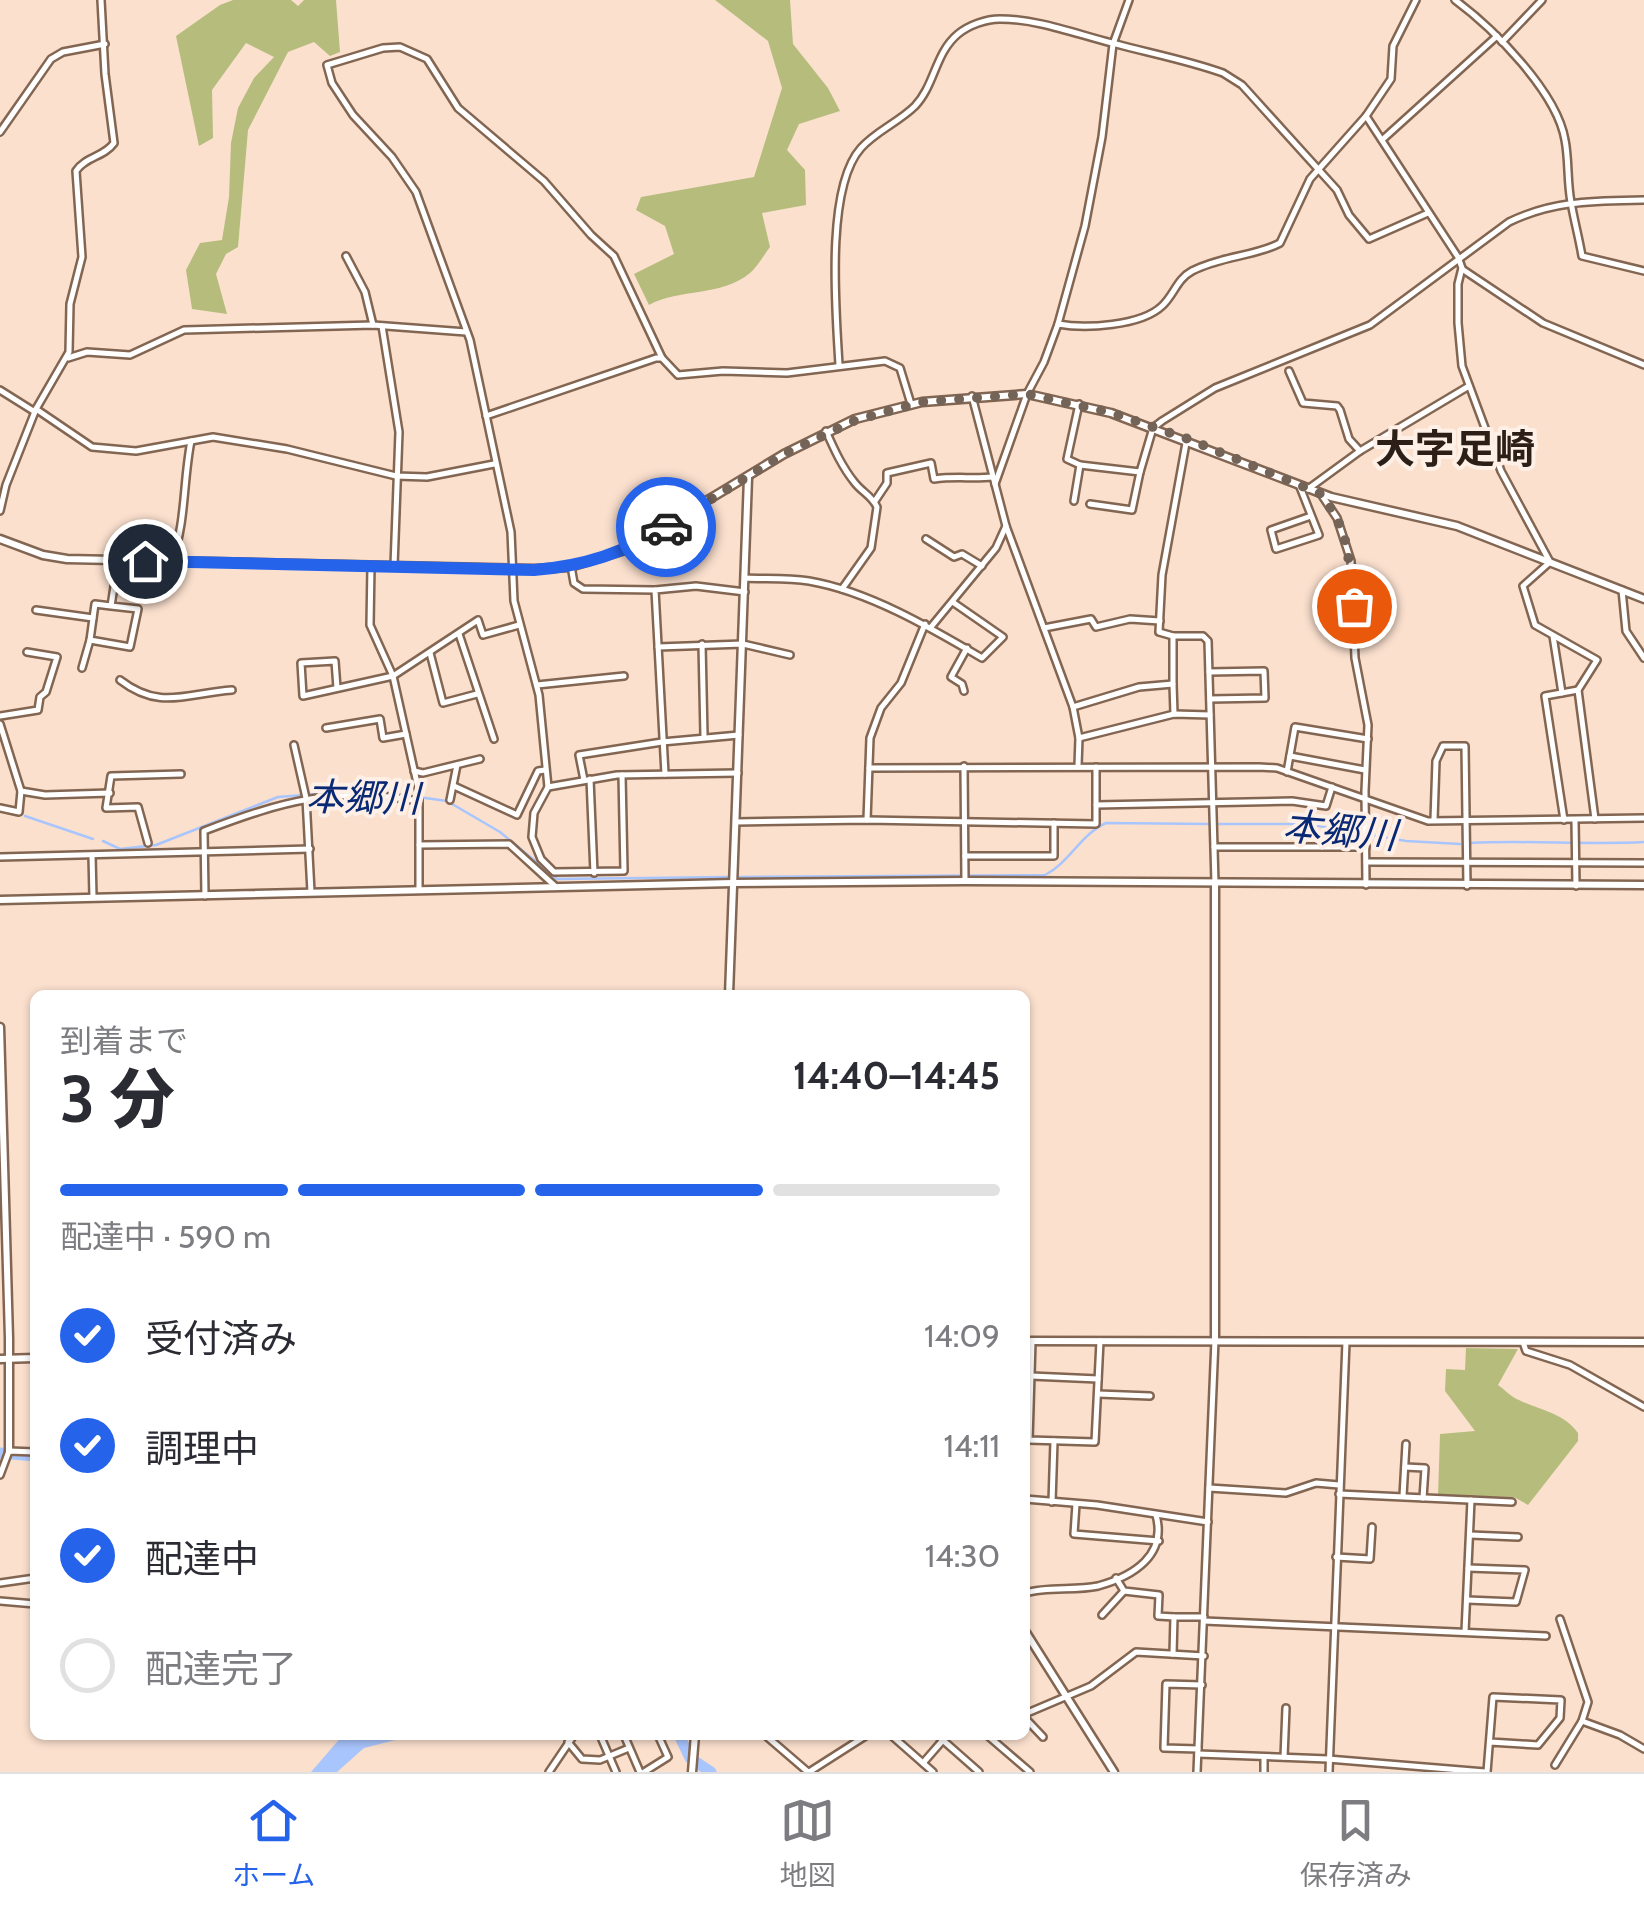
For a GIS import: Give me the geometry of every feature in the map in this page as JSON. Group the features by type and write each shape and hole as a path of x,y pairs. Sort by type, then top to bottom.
{"street":[{"path":"0,511 6,485 36,410 70,343 70,304 82,262 76,171 114,144 101,0"},
{"path":"994,480 1058,324 1089,208 1102,137 1112,44 1129,0"},
{"path":"1058,324 1097,327 1144,316 1162,307 1186,274 1222,258 1280,243 1302,194 1318,170 1366,116 1391,79 1393,46 1416,0"},
{"path":"1456,0 1499,39 1536,83 1559,121 1566,140 1571,202 1582,256 1644,271"},
{"path":"1382,140 1542,0"},
{"path":"839,365 836,236 846,174 862,146 922,98 949,42 970,26 997,19 1056,28 1200,65 1232,78 1337,190 1349,216 1369,239 1428,212"},
{"path":"0,132 51,59 63,52 105,44"},
{"path":"622,775 624,871 554,872 541,859 532,837 534,813 548,787 537,685 519,625 510,532 466,332 416,192 392,157 353,116 332,83 328,65 383,48 400,47 427,59 458,108 530,168 614,256 662,358 678,375 723,371 787,373 885,361 897,364 912,404"},
{"path":"1366,116 1458,257 1462,268 1458,284 1460,352 1501,471 1550,562"},
{"path":"1090,504 1132,510 1153,428 1215,388 1370,325 1410,298 1458,257 1529,212 1571,202 1644,200"},
{"path":"346,256 365,292 373,325"},
{"path":"1462,268 1543,323 1644,365"},
{"path":"65,359 87,352 130,355 184,330 373,325 466,332"},
{"path":"382,326 399,432 394,566"},
{"path":"486,416 662,358"},
{"path":"1289,370 1303,403 1337,406 1349,439 1360,451"},
{"path":"1304,488 1470,385"},
{"path":"0,390 92,447 136,451 213,437 287,448 396,476 428,477 494,464"},
{"path":"0,539 44,556 118,561 512,569 572,566 625,550 826,431 912,404 1027,394 1079,404 1188,439 1321,494 1457,526 1644,599"},
{"path":"972,396 1006,526 1073,707 1078,766"},
{"path":"1079,404 1067,458 1080,465 1140,472"},
{"path":"826,431 856,484 875,501"},
{"path":"1188,439 1162,575 1160,621 1161,634 1204,636 1208,641 1213,767 1215,1340 1197,1772"},
{"path":"172,562 181,536 182,492 192,441"},
{"path":"842,589 871,548 877,519 875,501 887,483 887,472 931,463 934,480 960,475 994,480"},
{"path":"1074,501 1080,465"},
{"path":"729,990 748,477"},
{"path":"1304,488 1319,535 1276,549 1272,530 1311,516"},
{"path":"1321,494 1337,518 1351,560 1356,658 1367,706 1366,885"},
{"path":"867,820 870,738 882,708 900,683 928,626 954,603 996,548 1006,526"},
{"path":"926,539 954,557 962,554 982,566"},
{"path":"110,606 118,561"},
{"path":"1550,562 1523,586 1536,625 1597,660 1578,690 1596,819"},
{"path":"371,566 370,625 393,676 419,792 420,890"},
{"path":"572,566 574,583 583,589 696,586 745,592"},
{"path":"745,578 808,581 842,589 928,626 982,658 1003,637 954,603"},
{"path":"655,590 665,774"},
{"path":"1622,590 1626,631 1644,658"},
{"path":"82,668 96,604 138,609 130,647 90,640"},
{"path":"36,610 93,618"},
{"path":"1044,628 1091,619 1096,628 1130,619 1160,621"},
{"path":"337,688 334,662 301,663 303,696 393,676 478,620 483,635 519,625"},
{"path":"459,634 494,739"},
{"path":"1553,635 1562,692"},
{"path":"1173,636 1174,714"},
{"path":"702,644 704,738"},
{"path":"658,647 743,644 790,655"},
{"path":"964,691 962,684 951,677 967,648"},
{"path":"0,716 38,710 40,697 46,692 57,657 26,652"},
{"path":"430,654 444,704 478,694"},
{"path":"1209,672 1264,671 1265,698 1210,699"},
{"path":"537,685 624,676"},
{"path":"120,680 144,696 183,698 232,690"},
{"path":"1073,707 1139,687 1173,684"},
{"path":"1564,820 1545,696 1578,690"},
{"path":"1078,738 1174,714 1210,715"},
{"path":"326,728 380,720 383,738 406,734"},
{"path":"0,724 21,791 19,812 0,808"},
{"path":"1287,772 1295,727 1368,739"},
{"path":"594,872 587,779 579,755 739,734"},
{"path":"294,744 306,794 311,892"},
{"path":"1434,821 1436,762 1443,746 1465,746 1467,886"},
{"path":"1290,756 1366,770"},
{"path":"414,771 423,773 480,759"},
{"path":"450,800 457,765"},
{"path":"964,766 966,881"},
{"path":"736,822 1096,824 1096,767"},
{"path":"868,768 1277,768 1434,821 1644,818"},
{"path":"454,786 517,816 538,772 545,770"},
{"path":"148,843 138,807 106,808 111,776 181,774"},
{"path":"548,787 622,775 738,774"},
{"path":"1096,804 1292,800 1326,806 1332,787"},
{"path":"21,791 46,795 110,793"},
{"path":"205,896 204,831 306,794 371,794 419,801"},
{"path":"1576,820 1576,886"},
{"path":"965,856 1054,856 1054,823"},
{"path":"419,845 509,844 557,887"},
{"path":"1214,847 1366,844"},
{"path":"0,857 310,849"},
{"path":"92,855 93,898"},
{"path":"1366,862 1644,863"},
{"path":"549,881 554,872"},
{"path":"0,900 966,881 1644,886"},
{"path":"0,1028 8,1452 0,1475"},
{"path":"1030,1341 1644,1342"},
{"path":"1030,1440 1094,1442 1100,1341"},
{"path":"1329,1772 1346,1342"},
{"path":"1523,1342 1526,1351 1570,1365 1644,1403"},
{"path":"4,1359 30,1358"},
{"path":"1030,1376 1098,1379"},
{"path":"1098,1394 1150,1396"},
{"path":"1052,1502 1054,1441"},
{"path":"1403,1497 1406,1444"},
{"path":"8,1452 30,1452"},
{"path":"1405,1467 1425,1468 1423,1498"},
{"path":"1210,1488 1286,1493 1316,1483 1339,1485"},
{"path":"1339,1494 1512,1502"},
{"path":"1030,1500 1208,1522"},
{"path":"1465,1632 1471,1500"},
{"path":"1076,1504 1074,1534 1159,1542"},
{"path":"1030,1592 1098,1586 1136,1568 1154,1553 1159,1542 1156,1515"},
{"path":"1336,1557 1370,1560 1372,1527"},
{"path":"1470,1535 1518,1537"},
{"path":"1466,1600 1516,1602 1524,1570 1468,1568"},
{"path":"1116,1578 1124,1591"},
{"path":"0,1583 30,1579"},
{"path":"1102,1615 1124,1591"},
{"path":"1124,1591 1159,1595 1158,1616 1174,1618 1546,1636"},
{"path":"0,1601 30,1604"},
{"path":"1172,1654 1174,1618"},
{"path":"1555,1764 1582,1721 1588,1702 1560,1620"},
{"path":"1030,1639 1114,1772"},
{"path":"1030,1714 1091,1686 1136,1652 1204,1656"},
{"path":"1202,1685 1166,1684 1164,1748 1425,1770 1486,1772 1494,1698 1561,1700 1560,1718 1538,1746 1490,1742"},
{"path":"1284,1758 1286,1708"},
{"path":"1582,1721 1644,1749"},
{"path":"1030,1722 1043,1737"},
{"path":"602,1740 616,1772"},
{"path":"626,1740 642,1772 668,1757 660,1740"},
{"path":"692,1769 694,1740"},
{"path":"772,1740 809,1772 852,1740"},
{"path":"897,1740 933,1772"},
{"path":"923,1764 943,1740 979,1772"},
{"path":"993,1740 1030,1772"},
{"path":"549,1772 568,1742 582,1759 610,1756 629,1748"},
{"path":"1264,1757 1264,1772"}],"green space":[{"path":"233,0 291,0 298,6 304,0 336,0 340,52 330,56 314,42 288,52 248,130 238,247 226,254 216,274 227,314 192,309 186,270 200,243 222,240 238,108 254,78 274,57 246,43 212,90 213,138 199,146 176,36"},
{"path":"715,0 790,0 793,44 828,88 840,111 799,124 787,150 805,170 806,205 762,213 770,247 753,270 726,286 649,305 634,274 674,254 665,226 636,210 641,197 754,177 782,88 768,41"},
{"path":"1466,1348 1518,1349 1498,1385 1516,1399 1558,1416 1578,1433 1578,1441 1528,1505 1514,1497 1438,1496 1440,1434 1475,1431 1445,1391 1446,1369 1465,1370"}],"water":[{"path":"339,1740 395,1740 364,1748 337,1772 311,1772"}],"waterway":[{"name":"本郷川","path":"103,841 120,849 156,845 278,797 368,790 447,801 500,832 557,879 728,877"},
{"name":"本郷川","path":"25,816 93,839"},
{"name":"本郷川","path":"739,877 1045,875 1106,823 1209,824"},
{"name":"本郷川","path":"1219,824 1307,824 1406,841 1460,844"},
{"name":"本郷川","path":"1470,843 1644,842"},
{"path":"0,1453 30,1456"},
{"path":"681,1740 690,1758 711,1772"}],"way so far":[{"path":"666,527 826,431 922,402 1027,394 1112,413 1188,439 1321,494 1337,518 1347,546 1354,606"}],"district":[{"name":"大字足崎","path":"1455,449"}],"route":[{"path":"145,561 534,570 601,560 666,527"}]}
